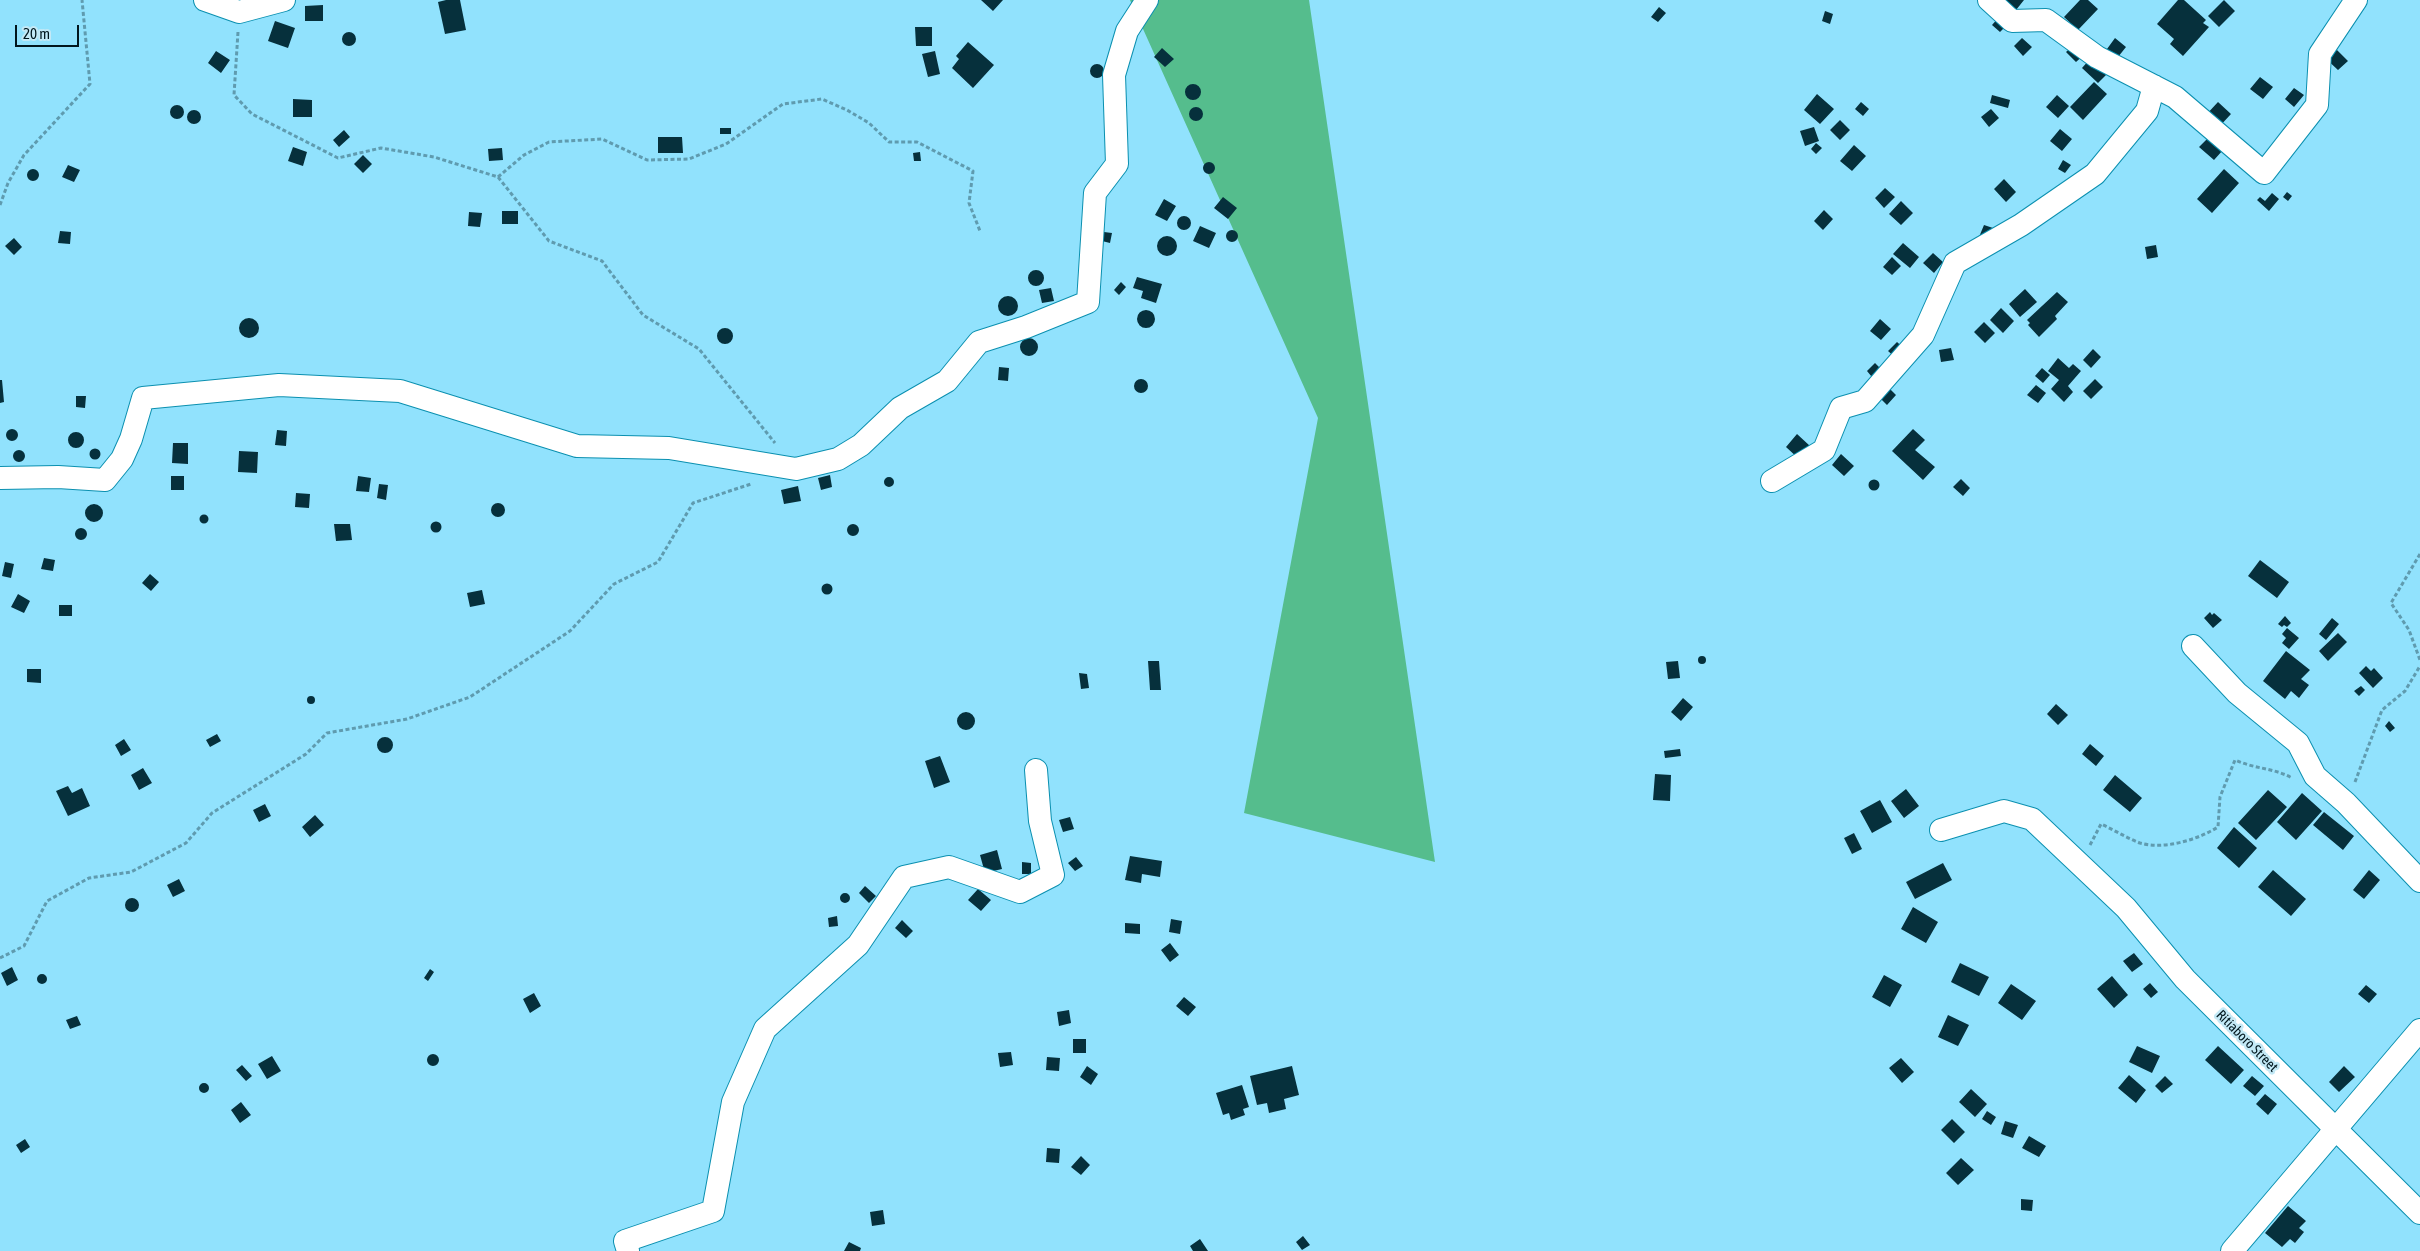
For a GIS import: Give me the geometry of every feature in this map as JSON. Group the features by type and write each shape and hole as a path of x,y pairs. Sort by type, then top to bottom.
{"street":[{"path":"205,0 239,12 284,0"},
{"path":"0,478 105,480 122,459 131,439 143,398 279,385 400,391 577,446 669,448 796,469 838,460 861,444 900,408 947,381 979,342 1026,327 1088,302 1095,193 1117,164 1114,75 1128,31 1147,0"},
{"path":"1989,0 2012,21 2046,20 2097,56 2175,97 2264,173 2317,105 2320,54 2356,0"},
{"path":"1772,482 1824,450 1841,408 1865,401 1923,335 1955,263 2021,225 2094,174 2147,111 2154,86"},
{"path":"2193,646 2238,693 2298,743 2315,776 2346,803 2420,881"},
{"path":"628,1251 625,1241 713,1211 733,1102 765,1029 858,945 904,876 949,868 1020,892 1053,876 1040,821 1036,770"},
{"name":"Ritiaboro Street","path":"1941,830 2004,811 2032,819 2126,908 2185,979 2420,1213"},
{"path":"2232,1251 2420,1030"}],"path":[{"path":"0,206 8,183 24,155 90,84 82,0"},
{"path":"239,12 234,95 252,114 338,158 381,148 434,157 498,177 549,242 602,261 643,314 699,350 796,469"},
{"path":"498,177 524,156 549,142 602,139 647,160 689,159 726,144 783,104 822,99 847,110 869,123 889,142 917,142 973,171 969,204 980,231"},
{"path":"0,958 24,946 47,901 89,878 131,872 186,843 212,813 306,754 327,733 406,719 470,697 570,631 614,584 658,562 693,503 758,482"},
{"path":"2420,554 2391,603 2409,630 2420,660"},
{"path":"2346,803 2382,710 2406,691 2420,666"},
{"path":"2080,863 2102,824 2142,843 2179,844 2204,835 2218,827 2220,797 2235,760 2252,768 2280,771 2291,778 2315,776"}],"green space":[{"path":"1130,0 1309,0 1435,862 1244,813 1318,418"}],"building":[{"path":"460,0 466,30 445,34 438,2"},
{"path":"981,0 1003,0 993,11"},
{"path":"2003,0 2024,0 2012,15"},
{"path":"2080,0 2088,0 2098,9 2078,30 2064,17"},
{"path":"2178,0 2184,0 2206,20 2203,23 2209,27 2183,56 2170,44 2174,39 2157,24"},
{"path":"2224,0 2235,11 2219,27 2208,16"},
{"path":"323,5 323,21 305,21 305,6"},
{"path":"1659,7 1666,13 1658,22 1651,17"},
{"path":"1825,11 1833,14 1830,24 1822,21"},
{"path":"2000,16 2008,24 2000,32 1992,25"},
{"path":"275,21 295,28 288,48 268,41"},
{"path":"915,27 932,27 932,46 916,46"},
{"path":"346,32 352,32 356,39 352,46 346,46 342,42 342,36"},
{"path":"2022,38 2032,47 2023,56 2014,46"},
{"path":"2115,38 2126,47 2118,57 2107,49"},
{"path":"968,42 994,65 973,88 952,68 959,59 956,56"},
{"path":"2075,44 2085,54 2076,62 2066,52"},
{"path":"2334,47 2348,61 2338,70 2324,57"},
{"path":"1162,48 1174,59 1165,67 1154,57"},
{"path":"216,51 230,60 221,73 208,63"},
{"path":"935,51 940,74 928,77 922,54"},
{"path":"2090,59 2106,75 2098,83 2082,68"},
{"path":"1094,64 1100,64 1104,71 1100,78 1094,78 1090,74 1090,68"},
{"path":"2260,77 2273,87 2263,99 2250,89"},
{"path":"2094,82 2107,94 2083,120 2070,107"},
{"path":"1190,84 1196,84 1201,89 1199,98 1190,100 1185,95 1185,89"},
{"path":"2294,88 2304,95 2294,107 2285,99"},
{"path":"1817,94 1834,109 1820,124 1804,110"},
{"path":"1992,95 2010,100 2008,108 1990,103"},
{"path":"2057,95 2069,106 2058,118 2046,107"},
{"path":"293,99 312,100 312,117 293,117"},
{"path":"1861,102 1869,109 1863,116 1855,109"},
{"path":"2218,102 2231,114 2218,128 2205,116"},
{"path":"177,105 182,107 184,112 182,117 177,119 172,117 170,112 172,107"},
{"path":"1193,107 1199,107 1203,114 1199,121 1193,121 1189,117 1189,111"},
{"path":"1991,109 1999,118 1989,127 1981,117"},
{"path":"194,110 199,112 201,117 199,122 194,124 189,122 187,117 189,112"},
{"path":"1840,120 1850,130 1840,140 1830,130"},
{"path":"1814,127 1819,141 1805,146 1800,131"},
{"path":"720,128 731,128 731,134 720,134"},
{"path":"2060,129 2072,139 2062,151 2050,141"},
{"path":"344,130 350,137 339,147 333,140"},
{"path":"658,137 682,137 683,153 658,153"},
{"path":"2209,137 2223,150 2214,160 2199,147"},
{"path":"1816,143 1822,148 1816,154 1811,149"},
{"path":"1854,145 1866,156 1852,171 1840,161"},
{"path":"293,147 307,152 303,166 288,161"},
{"path":"502,148 503,160 489,161 488,149"},
{"path":"920,152 921,161 914,161 913,153"},
{"path":"363,155 372,164 363,173 354,164"},
{"path":"2063,160 2071,165 2065,173 2058,169"},
{"path":"1211,162 1214,163 1214,173 1207,174 1204,173 1203,166 1204,163"},
{"path":"68,165 80,170 74,182 62,177"},
{"path":"31,169 35,169 39,175 35,181 31,181 27,177 27,173"},
{"path":"2224,169 2239,183 2212,213 2197,199"},
{"path":"2004,179 2016,192 2006,202 1994,189"},
{"path":"1885,188 1895,197 1884,208 1875,198"},
{"path":"2287,192 2292,196 2288,201 2283,197"},
{"path":"2272,193 2279,199 2269,211 2257,200 2260,197 2265,201"},
{"path":"1223,197 1237,208 1228,219 1214,208"},
{"path":"1164,199 1176,206 1167,221 1155,215"},
{"path":"1901,201 1913,213 1901,225 1889,214"},
{"path":"1824,210 1833,219 1823,230 1814,221"},
{"path":"502,211 518,211 518,224 502,224"},
{"path":"469,212 482,213 480,227 468,226"},
{"path":"1181,216 1187,216 1191,223 1187,230 1181,230 1177,226 1177,220"},
{"path":"1984,225 1996,229 1979,237"},
{"path":"1200,226 1216,233 1209,248 1193,241"},
{"path":"1230,230 1234,230 1238,236 1234,242 1230,242 1226,238 1226,234"},
{"path":"60,231 71,232 70,244 58,243"},
{"path":"1104,232 1112,233 1110,243 1102,241"},
{"path":"1167,236 1174,239 1177,246 1174,253 1167,256 1160,253 1157,246 1160,239"},
{"path":"14,238 22,247 14,255 5,246"},
{"path":"1903,243 1919,257 1910,268 1893,254"},
{"path":"2156,245 2158,257 2147,259 2145,247"},
{"path":"1933,253 1943,262 1934,273 1923,263"},
{"path":"1892,257 1901,266 1892,275 1883,267"},
{"path":"1033,270 1039,270 1044,275 1042,284 1033,286 1028,281 1028,275"},
{"path":"1137,277 1162,284 1156,303 1141,298 1143,291 1133,288"},
{"path":"1121,282 1126,287 1119,295 1114,290"},
{"path":"1051,288 1054,301 1042,303 1039,290"},
{"path":"2025,289 2037,302 2020,317 2009,304"},
{"path":"2057,292 2068,302 2055,316 2057,319 2039,337 2028,325 2030,323 2027,320"},
{"path":"1008,296 1015,299 1018,306 1015,313 1008,316 1001,313 998,306 1001,299"},
{"path":"2001,308 2014,321 2003,333 1990,320"},
{"path":"1146,310 1152,313 1155,319 1152,325 1146,328 1140,325 1137,319 1140,313"},
{"path":"245,318 253,318 259,324 259,332 253,338 245,338 239,332 239,324"},
{"path":"1880,319 1891,329 1881,340 1870,331"},
{"path":"1984,322 1995,333 1985,343 1974,332"},
{"path":"725,328 731,330 733,336 731,342 725,344 719,342 717,336 719,330"},
{"path":"1029,338 1035,341 1038,347 1035,353 1029,356 1023,353 1020,347 1023,341"},
{"path":"1897,342 1907,351 1898,360 1888,351"},
{"path":"1951,348 1954,360 1941,362 1939,350"},
{"path":"2093,349 2101,357 2091,368 2083,360"},
{"path":"2058,358 2069,368 2073,364 2081,371 2068,386 2073,392 2064,402 2051,389 2059,380 2048,371"},
{"path":"1875,363 1885,373 1876,382 1867,371"},
{"path":"999,367 1009,368 1008,381 998,380"},
{"path":"2042,368 2050,375 2043,383 2035,376"},
{"path":"1141,379 1146,381 1148,386 1146,391 1141,393 1136,391 1134,386 1136,381"},
{"path":"2095,379 2103,387 2091,399 2083,391"},
{"path":"0,380 2,380 4,402 0,403"},
{"path":"1885,384 1896,395 1887,405 1876,394"},
{"path":"2036,385 2046,393 2038,403 2027,395"},
{"path":"76,396 86,396 85,408 76,407"},
{"path":"12,429 18,435 12,441 6,435"},
{"path":"1913,429 1925,440 1915,450 1935,467 1923,480 1892,451"},
{"path":"277,430 287,431 286,446 275,445"},
{"path":"73,432 79,432 84,437 82,446 73,448 68,443 68,437"},
{"path":"1797,434 1810,446 1799,459 1786,447"},
{"path":"173,443 188,443 188,464 172,463"},
{"path":"95,448 101,454 95,460 89,454"},
{"path":"19,450 25,456 19,462 13,456"},
{"path":"239,451 258,452 257,473 238,472"},
{"path":"1841,454 1854,466 1844,476 1832,465"},
{"path":"830,475 832,487 821,490 818,478"},
{"path":"171,476 184,476 184,490 171,490"},
{"path":"358,476 371,478 369,492 356,491"},
{"path":"887,477 891,477 894,482 893,486 887,487 884,484 884,480"},
{"path":"1961,479 1970,488 1963,496 1953,487"},
{"path":"1872,480 1876,480 1879,485 1878,489 1872,490 1869,487 1869,483"},
{"path":"379,484 388,485 386,500 377,498"},
{"path":"798,486 801,501 784,504 781,490"},
{"path":"296,493 310,494 309,508 295,507"},
{"path":"495,503 501,503 505,510 501,517 495,517 491,513 491,507"},
{"path":"94,504 100,507 103,513 100,519 94,522 88,519 85,513 88,507"},
{"path":"204,514 209,519 204,524 199,519"},
{"path":"434,522 438,522 441,527 440,531 434,532 431,529 431,525"},
{"path":"334,524 350,524 352,540 336,541"},
{"path":"851,524 855,524 859,530 855,536 851,536 847,532 847,528"},
{"path":"79,528 83,528 87,534 83,540 79,540 75,536 75,532"},
{"path":"44,558 55,560 53,571 41,569"},
{"path":"2260,560 2289,582 2277,598 2248,576"},
{"path":"5,562 14,564 11,578 2,576"},
{"path":"150,574 159,582 151,591 142,583"},
{"path":"827,583 833,589 827,595 821,589"},
{"path":"482,590 485,604 470,607 467,593"},
{"path":"18,594 30,601 24,613 11,607"},
{"path":"59,605 72,605 72,616 59,616"},
{"path":"2210,612 2222,620 2213,628 2204,618"},
{"path":"2285,616 2291,623 2287,627 2284,625 2282,627 2278,624"},
{"path":"2332,618 2339,624 2326,640 2319,634"},
{"path":"2287,628 2299,638 2289,649 2282,643 2286,638 2282,634"},
{"path":"2338,633 2347,642 2328,661 2319,651"},
{"path":"2286,651 2310,670 2301,679 2309,685 2299,698 2291,691 2285,699 2263,681"},
{"path":"1702,656 1706,660 1702,664 1698,660"},
{"path":"1148,661 1159,661 1161,690 1150,690"},
{"path":"1678,661 1680,678 1668,679 1666,662"},
{"path":"2366,666 2371,671 2374,668 2383,678 2373,688 2359,673"},
{"path":"27,669 41,669 41,683 27,682"},
{"path":"1079,673 1087,674 1089,688 1081,689"},
{"path":"2361,686 2365,690 2359,696 2354,691"},
{"path":"311,696 315,700 311,704 307,700"},
{"path":"1683,698 1693,707 1681,721 1671,712"},
{"path":"2056,704 2068,715 2058,725 2047,714"},
{"path":"966,712 972,715 975,721 972,727 966,730 960,727 957,721 960,715"},
{"path":"2389,721 2395,728 2390,732 2385,726"},
{"path":"217,734 221,741 210,747 206,740"},
{"path":"385,737 391,739 393,745 391,751 385,753 379,751 377,745 379,739"},
{"path":"124,739 131,750 121,756 115,745"},
{"path":"2090,744 2104,756 2096,766 2082,754"},
{"path":"1680,749 1681,756 1665,758 1664,751"},
{"path":"940,756 950,782 934,788 925,761"},
{"path":"143,768 152,783 139,790 131,775"},
{"path":"1655,774 1671,775 1670,801 1653,800"},
{"path":"2115,775 2142,798 2130,812 2103,790"},
{"path":"68,786 72,793 82,788 90,806 68,816 56,791"},
{"path":"1906,789 1919,806 1904,818 1891,801"},
{"path":"2268,790 2287,807 2256,840 2238,823"},
{"path":"2302,793 2322,811 2296,840 2277,822"},
{"path":"1880,800 1892,822 1872,833 1860,811"},
{"path":"265,804 271,816 259,822 253,810"},
{"path":"2324,812 2354,836 2343,850 2313,825"},
{"path":"315,815 324,825 310,837 302,827"},
{"path":"1070,817 1074,829 1063,832 1059,820"},
{"path":"2234,827 2257,848 2239,868 2217,848"},
{"path":"1854,833 1862,849 1852,854 1844,838"},
{"path":"997,850 1002,869 985,873 980,855"},
{"path":"1130,856 1162,861 1160,877 1142,874 1141,883 1125,880"},
{"path":"1076,857 1083,866 1075,871 1068,863"},
{"path":"1022,862 1031,863 1031,874 1022,874"},
{"path":"1943,863 1952,880 1915,899 1906,882"},
{"path":"2273,870 2306,899 2291,916 2258,887"},
{"path":"2369,870 2380,880 2364,899 2353,890"},
{"path":"179,879 185,891 173,897 167,885"},
{"path":"865,886 876,896 869,903 859,893"},
{"path":"978,889 991,900 981,911 968,900"},
{"path":"843,893 847,893 850,898 849,902 843,903 840,900 840,896"},
{"path":"129,898 135,898 139,905 135,912 129,912 125,908 125,902"},
{"path":"1913,907 1938,922 1926,943 1901,929"},
{"path":"837,916 838,926 829,927 828,918"},
{"path":"1171,919 1182,921 1180,934 1169,932"},
{"path":"902,920 913,931 906,938 895,928"},
{"path":"1125,923 1140,924 1140,934 1125,933"},
{"path":"1170,943 1179,955 1170,962 1161,950"},
{"path":"2134,953 2143,964 2132,972 2123,961"},
{"path":"1960,963 1989,977 1979,996 1951,982"},
{"path":"12,967 18,980 7,986 1,973"},
{"path":"430,969 434,972 428,981 424,978"},
{"path":"40,974 44,974 47,979 46,983 40,984 37,981 37,977"},
{"path":"1884,975 1902,985 1890,1007 1872,997"},
{"path":"2112,976 2128,995 2114,1008 2097,989"},
{"path":"2150,983 2158,992 2151,998 2143,989"},
{"path":"2011,984 2036,1001 2022,1020 1998,1003"},
{"path":"2366,985 2377,994 2369,1003 2358,994"},
{"path":"534,993 541,1006 530,1013 523,999"},
{"path":"1184,997 1196,1007 1188,1016 1176,1006"},
{"path":"1069,1010 1071,1023 1059,1026 1057,1012"},
{"path":"1948,1015 1969,1025 1958,1046 1938,1037"},
{"path":"77,1016 81,1025 70,1029 66,1020"},
{"path":"1073,1039 1086,1039 1086,1053 1073,1053"},
{"path":"2137,1046 2160,1056 2152,1073 2129,1062"},
{"path":"2218,1046 2244,1070 2231,1084 2205,1060"},
{"path":"1011,1052 1013,1065 1000,1067 998,1053"},
{"path":"431,1054 435,1054 439,1060 435,1066 431,1066 427,1062 427,1058"},
{"path":"272,1056 281,1071 267,1079 258,1064"},
{"path":"1047,1057 1060,1058 1059,1071 1046,1070"},
{"path":"1901,1058 1914,1072 1902,1083 1889,1068"},
{"path":"242,1065 252,1076 246,1081 236,1070"},
{"path":"1087,1066 1098,1074 1091,1085 1080,1077"},
{"path":"1292,1066 1299,1095 1284,1099 1286,1109 1269,1113 1267,1103 1257,1105 1250,1076"},
{"path":"2344,1066 2355,1077 2339,1092 2329,1082"},
{"path":"2129,1075 2146,1090 2136,1103 2118,1088"},
{"path":"2165,1076 2173,1084 2162,1093 2155,1086"},
{"path":"2252,1076 2264,1086 2255,1096 2243,1086"},
{"path":"202,1083 206,1083 209,1088 208,1092 202,1093 199,1090 199,1086"},
{"path":"1242,1085 1249,1107 1243,1109 1245,1115 1231,1120 1229,1113 1223,1115 1216,1093"},
{"path":"1971,1089 1987,1104 1975,1117 1959,1102"},
{"path":"2265,1094 2277,1104 2268,1115 2256,1104"},
{"path":"241,1102 251,1115 240,1123 231,1110"},
{"path":"1987,1111 1996,1117 1991,1125 1982,1119"},
{"path":"1952,1119 1965,1132 1954,1143 1941,1130"},
{"path":"2005,1121 2018,1125 2013,1138 2001,1134"},
{"path":"2029,1136 2046,1146 2039,1157 2022,1148"},
{"path":"25,1139 30,1147 21,1153 16,1145"},
{"path":"1047,1148 1060,1149 1059,1163 1046,1162"},
{"path":"1081,1156 1090,1165 1081,1175 1071,1167"},
{"path":"1961,1158 1974,1170 1958,1185 1946,1173"},
{"path":"2021,1199 2033,1200 2032,1211 2021,1210"},
{"path":"2288,1206 2306,1221 2299,1228 2304,1232 2295,1243 2290,1239 2282,1247 2265,1233"},
{"path":"883,1210 885,1224 872,1226 870,1212"},
{"path":"1303,1236 1310,1245 1302,1250 1296,1242"},
{"path":"1200,1239 1208,1251 1193,1251 1190,1246"},
{"path":"849,1242 861,1248 860,1251 844,1251"}]}
